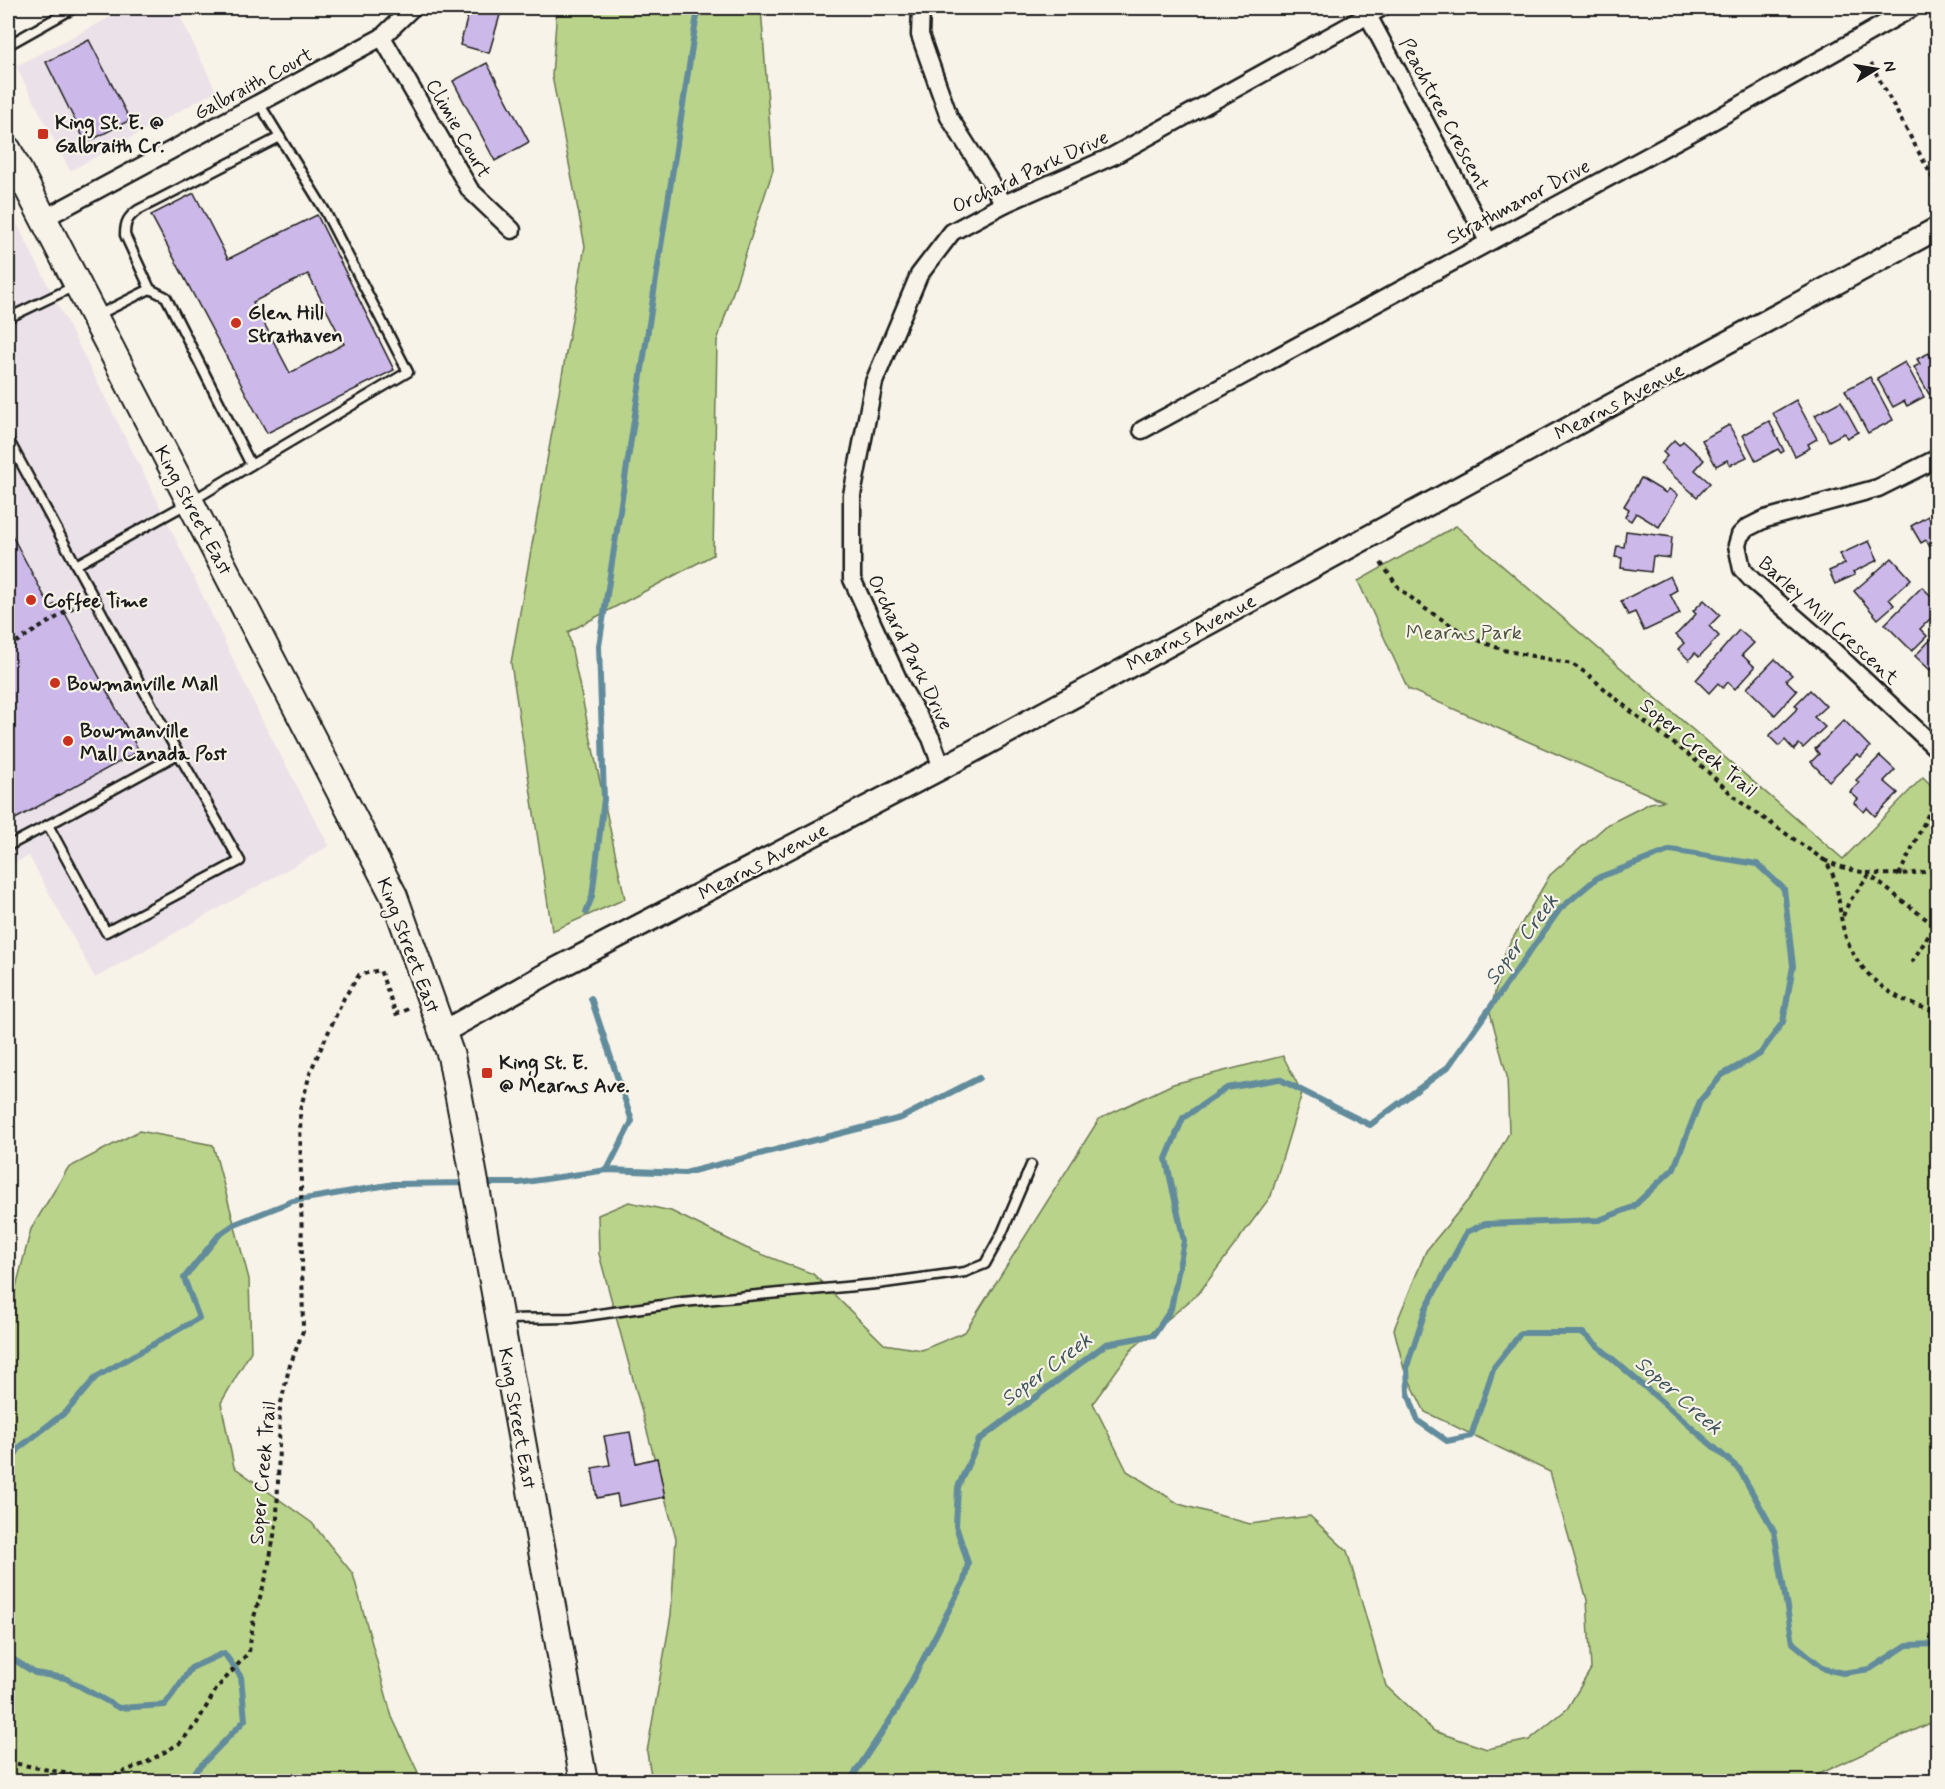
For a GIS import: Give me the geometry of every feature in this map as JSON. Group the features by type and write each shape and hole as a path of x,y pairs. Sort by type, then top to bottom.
{"main road":[{"name":"King Street East","path":"8,150 76,286 393,896 443,1032 451,1056 468,1144 584,1782"}],"street":[{"name":"Galbraith Court","path":"43,219 382,37 412,8"},
{"path":"921,8 920,35 949,117 1004,204"},
{"name":"Strathmanor Drive","path":"1142,430 1719,117 1912,8"},
{"name":"Orchard Park Drive","path":"942,768 931,738 903,690 852,579 852,495 874,382 919,275 952,232 1004,204 1113,156 1371,10"},
{"name":"Peachtree Crescent","path":"1371,10 1488,241"},
{"name":"Climie Court","path":"382,37 470,190 512,230"},
{"name":"Mearns Avenue","path":"443,1032 550,972 942,768 1938,228"},
{"name":"Barley Mill Crescent","path":"1938,458 1878,488 1766,519 1747,528 1740,535 1737,545 1742,569 1752,580 1826,644 1938,750"}],"lane":[{"path":"8,45 74,8"},
{"path":"76,566 190,502 408,372 326,211 259,103"},
{"path":"251,465 166,297 150,289 125,235 129,217 280,137"},
{"path":"8,318 76,286"},
{"path":"93,318 150,289"},
{"path":"8,439 178,754 240,861 106,932 48,825"},
{"path":"8,846 178,754"},
{"path":"500,1319 572,1318 683,1302 877,1284 965,1272 985,1263 1002,1233 1031,1165"}],"path":[{"path":"1871,64 1936,184"},
{"name":"Soper Creek Trail","path":"1381,563 1400,588 1424,608 1470,637 1503,650 1572,664 1693,758 1746,806 1824,860 1869,875"},
{"path":"8,647 65,614 92,595"},
{"path":"1899,876 1938,794"},
{"path":"1824,860 1833,874 1842,921 1852,955 1860,967 1890,993 1906,1002 1938,1011"},
{"path":"1869,875 1899,876 1938,870"},
{"path":"1842,921 1849,902 1869,875"},
{"path":"1869,875 1935,926 1911,963"},
{"name":"Soper Creek Trail","path":"8,1762 100,1780 144,1764 180,1743 196,1724 217,1688 249,1652 254,1617 267,1574 277,1519 280,1407 303,1331 300,1110 311,1070 344,998 358,975 380,970 396,1014 430,1000"}],"shaded area":[{"path":"128,8 176,8 216,91 70,171 16,66"},
{"path":"8,206 156,498 264,724 329,846 95,978 29,856 8,866"}],"green space":[{"path":"557,8 761,8 773,170 717,341 713,555 568,632 625,899 552,931 511,663 585,246 552,76"},
{"name":"Mearns Park","path":"1456,526 1843,859 1923,777 1937,791 1937,1720 1802,1782 652,1781 647,1752 671,1615 676,1538 599,1254 598,1215 629,1202 671,1211 746,1248 813,1274 884,1344 922,1350 965,1332 1099,1119 1173,1084 1283,1056 1302,1093 1271,1196 1199,1293 1132,1349 1093,1403 1127,1471 1179,1504 1250,1524 1310,1516 1347,1551 1386,1686 1434,1731 1487,1749 1529,1740 1567,1709 1591,1669 1587,1600 1550,1472 1425,1412 1404,1369 1394,1329 1426,1251 1478,1188 1509,1133 1507,1076 1490,1012 1506,950 1550,875 1607,825 1650,803 1664,801 1408,689 1358,581"},
{"path":"139,1131 213,1145 249,1279 251,1351 221,1403 234,1467 312,1523 353,1574 392,1717 422,1781 8,1781 8,1318 31,1229 68,1168"}],"building":[{"path":"470,8 502,8 489,53 460,45"},
{"path":"89,40 130,120 86,143 46,62"},
{"path":"487,63 529,142 495,161 453,81"},
{"name":"Glen Hill Strathaven","path":"194,193 228,259 317,215 394,370 267,433 151,215","holes":["308,274 344,344 290,373 253,302"]},
{"path":"1929,353 1931,358 1938,354 1938,390 1929,394 1914,367 1920,364 1917,359"},
{"path":"1905,362 1924,397 1907,406 1904,401 1893,407 1877,378"},
{"path":"1870,377 1893,420 1868,433 1845,390"},
{"path":"1796,400 1817,439 1808,444 1810,448 1795,456 1773,413"},
{"path":"1841,401 1858,432 1847,438 1844,433 1829,441 1815,415"},
{"path":"1769,421 1784,451 1781,453 1778,449 1756,461 1743,435"},
{"path":"1729,425 1747,457 1730,465 1727,460 1716,466 1702,440"},
{"path":"1674,440 1679,445 1683,441 1704,460 1695,470 1710,483 1697,497 1660,464 1667,456 1663,452"},
{"path":"1641,478 1666,493 1669,489 1678,495 1659,527 1636,513 1631,521 1625,517 1629,509 1624,506"},
{"path":"1938,515 1938,554 1936,551 1933,552 1926,540 1921,543 1911,526 1928,516 1930,519"},
{"name":"Bowmanville Mall","path":"8,528 50,607 59,602 139,751 8,823"},
{"path":"1626,531 1672,537 1670,558 1653,556 1651,572 1621,568 1622,558 1615,557 1617,546 1624,547"},
{"path":"1869,541 1878,560 1853,572 1855,575 1835,584 1829,571 1845,564 1840,554"},
{"path":"1892,558 1911,579 1889,599 1894,605 1878,619 1854,591"},
{"path":"1670,576 1677,590 1670,594 1680,614 1644,631 1635,612 1628,615 1621,601"},
{"path":"1922,587 1938,603 1938,611 1920,629 1927,636 1912,651 1885,624"},
{"path":"1704,600 1720,615 1709,626 1719,636 1699,657 1695,653 1689,660 1678,649 1684,643 1676,635 1696,614 1693,611"},
{"path":"1739,630 1754,643 1742,655 1755,667 1735,689 1728,682 1723,688 1718,683 1709,693 1696,680"},
{"path":"1938,632 1938,662 1930,670 1915,656"},
{"path":"1775,659 1792,675 1786,680 1797,691 1775,715 1747,688"},
{"path":"1810,690 1826,706 1814,717 1825,727 1803,748 1799,744 1794,750 1785,740 1779,746 1769,736 1798,708 1795,705"},
{"path":"1844,720 1870,747 1861,757 1857,754 1829,781 1811,762 1819,754 1815,749"},
{"path":"1880,756 1895,770 1884,781 1898,793 1875,816 1867,808 1864,812 1854,803 1858,799 1850,792 1859,783 1856,780"},
{"path":"630,1432 636,1463 657,1458 665,1497 619,1506 617,1494 597,1498 592,1468 610,1465 604,1436"}],"waterway":[{"path":"586,912 592,897 604,799 599,646 698,8"},
{"name":"Soper Creek","path":"849,1782 896,1711 964,1581 968,1563 956,1526 958,1487 979,1440 1106,1344 1154,1335 1171,1309 1184,1241 1166,1159 1183,1118 1227,1088 1279,1079 1370,1125 1448,1067 1560,909 1597,878 1671,850 1757,864 1784,889 1793,966 1783,1022 1760,1054 1722,1075 1700,1101 1674,1168 1633,1207 1599,1220 1485,1224 1467,1232 1426,1308 1407,1366 1408,1393 1418,1421 1447,1441 1471,1436 1494,1367 1521,1333 1583,1333 1739,1469 1774,1531 1793,1643 1825,1669 1843,1673 1870,1669 1907,1645 1938,1644"},
{"path":"591,998 632,1121 607,1170"},
{"path":"482,1183 519,1183 607,1170 685,1173 901,1118 979,1078"},
{"path":"8,1466 20,1447 67,1411 96,1377 199,1318 184,1278 219,1235 235,1224 293,1201 394,1184 469,1183"},
{"path":"8,1656 35,1673 65,1678 119,1708 165,1705 191,1668 224,1653 241,1677 245,1720 185,1782"}],"place":[{"name":"King St. E. @ Galbraith Cr.","path":"43,134"},
{"name":"Glen Hill Strathaven","path":"236,323"},
{"name":"Coffee Time","path":"31,600"},
{"name":"Bowmanville Mall","path":"55,683"},
{"name":"Bowmanville Mall Canada Post","path":"68,741"},
{"name":"King St. E. @ Mearns Ave.","path":"487,1073"}]}
